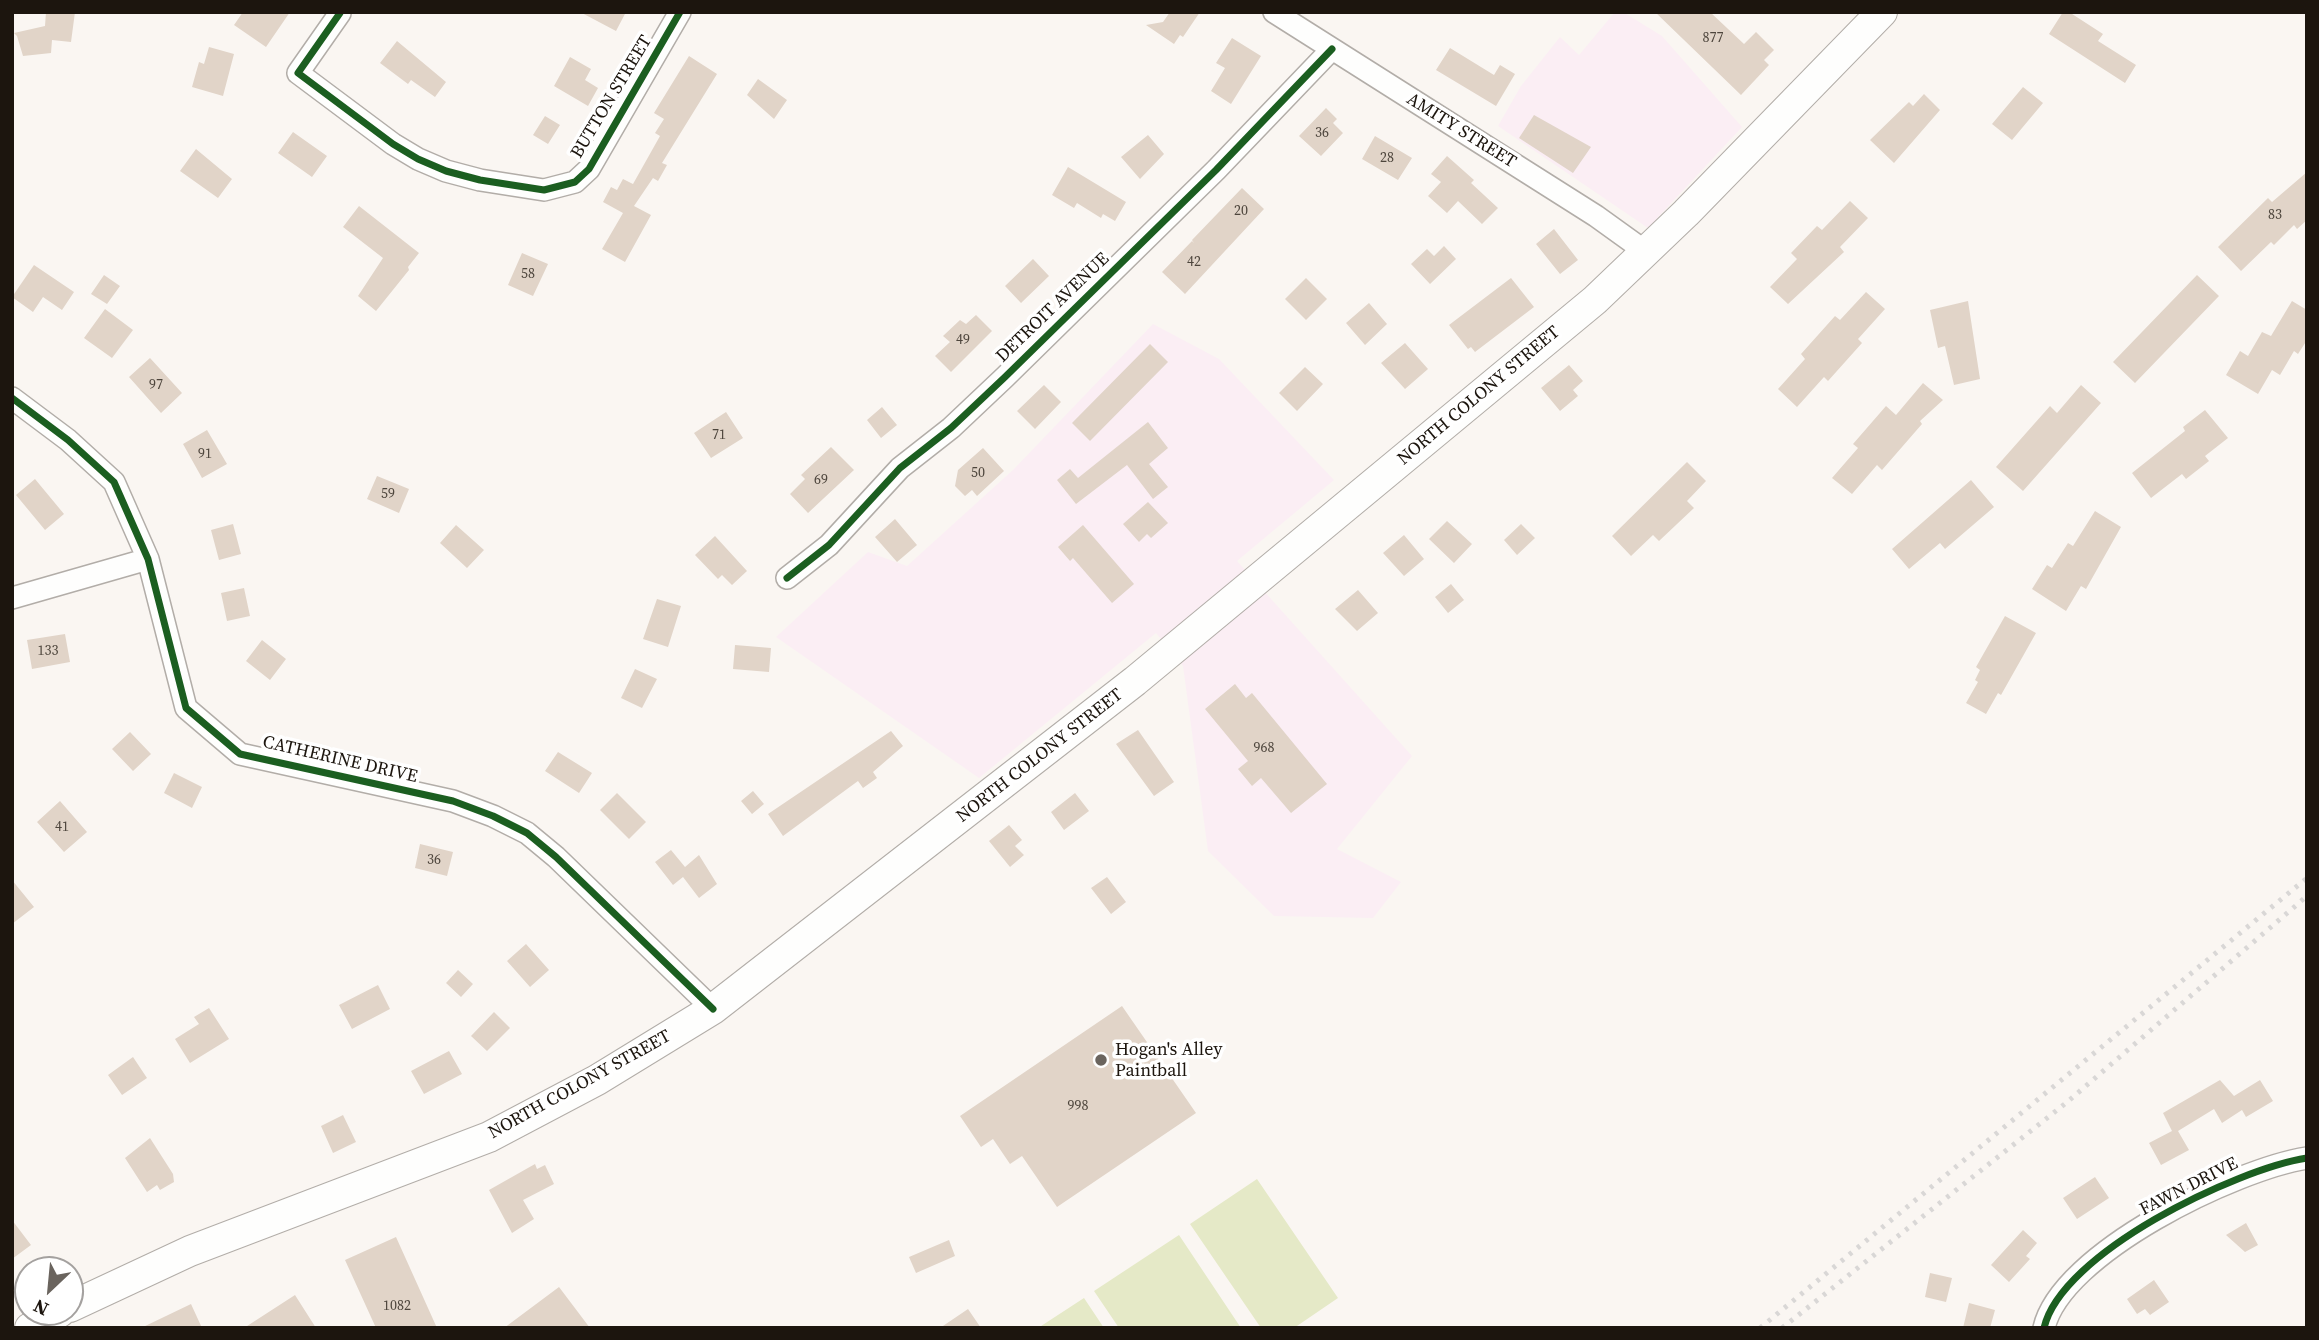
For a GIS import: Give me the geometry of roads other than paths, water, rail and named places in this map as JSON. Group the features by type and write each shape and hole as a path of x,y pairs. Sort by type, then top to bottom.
{"main road":[{"name":"NORTH COLONY STREET","path":"84,1300 201,1246 489,1137 597,1080 713,1009 1135,681 1542,344 1646,252 1882,12"}],"street":[{"name":"BUTTON STREET","path":"340,13 298,73 418,159 480,180 544,190 561,188 575,182 589,169 680,12"},
{"name":"AMITY STREET","path":"1274,12 1596,216 1646,252"},
{"name":"DETROIT AVENUE","path":"788,578 830,545 900,468 951,428 1005,377 1206,180 1332,49"},
{"name":"CATHERINE DRIVE","path":"12,398 68,440 114,482 148,559 186,708 240,754 453,802 493,816 527,833 556,857 713,1009"},
{"path":"12,598 148,559"},
{"name":"FAWN DRIVE","path":"2044,1328 2060,1295 2078,1276 2144,1227 2227,1181 2260,1168 2307,1158"}],"railway":[{"path":"1760,1328 2307,878"},
{"path":"1782,1328 2066,1103 2307,896"}],"place":[{"name":"Hogan's Alley Paintball","path":"1101,1060"}]}
